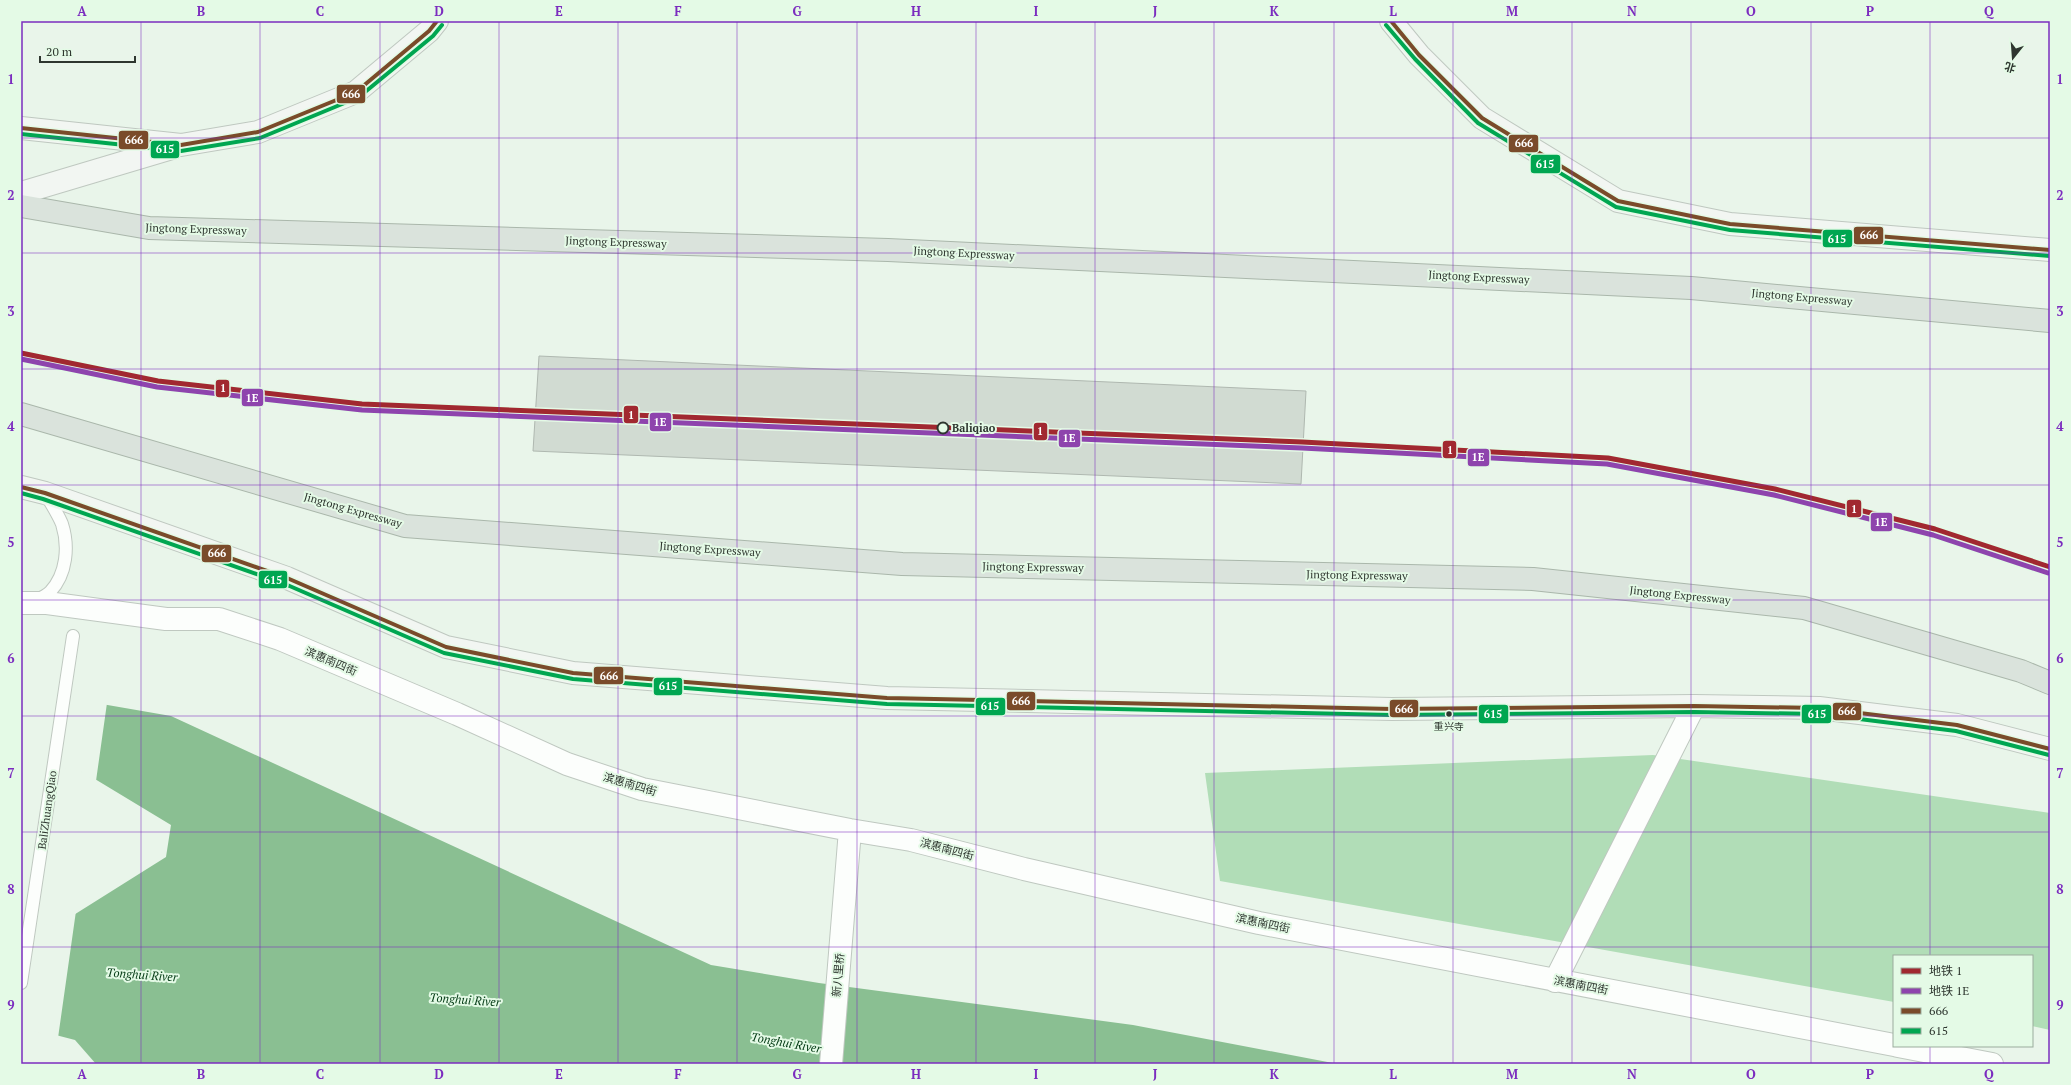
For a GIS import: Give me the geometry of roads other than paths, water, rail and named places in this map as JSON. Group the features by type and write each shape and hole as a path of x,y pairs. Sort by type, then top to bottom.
{"highway":[{"name":"Jingtong Expressway","path":"21,206 149,228 888,250 1683,287 2050,321"},
{"name":"Jingtong Expressway","path":"21,414 32,421 405,526 902,564 1532,579 1804,608 2021,671 2050,683"}],"street":[{"path":"21,193 181,145 258,132 356,92 429,31 437,21"},
{"path":"1391,21 1419,55 1482,118 1618,201 1730,224 2050,250"},
{"path":"21,128 181,145"},
{"path":"21,487 45,493 287,578 446,647 573,673 887,698 1392,709 1694,706 1819,708 1957,725 2050,749"},
{"name":"滨惠南四街","path":"27,603 47,603 166,620 219,619 280,639 457,714 566,764 642,789 850,830 911,840 1024,869 1259,923 1893,1045"},
{"path":"1555,980 1694,706"},
{"name":"新八里桥","path":"831,1064 850,830"},
{"path":"1903,1047 1992,1064"}],"lane":[{"path":"27,603 50,592 58,579 65,561 66,543 61,523 45,493"},
{"name":"BaliZhuangQiao","path":"21,983 72,636"}],"water":[{"name":"Tonghui River","path":"21,690 171,716 711,965 819,983 1133,1025 1338,1064 96,1064 75,1040 21,1026 53,928 166,857 171,825 80,770 21,759"}],"metro line":[{"name":"1","path":"21,353 158,381 362,404 1302,442 1608,458 1775,489 1935,529 2050,567"},
{"name":"1E","path":"21,359 157,387 362,410 1302,448 1607,464 1774,495 1933,535 2048,573"}],"place":[{"name":"Baliqiao","path":"943,428"},
{"name":"重兴寺","path":"1449,714"}]}
